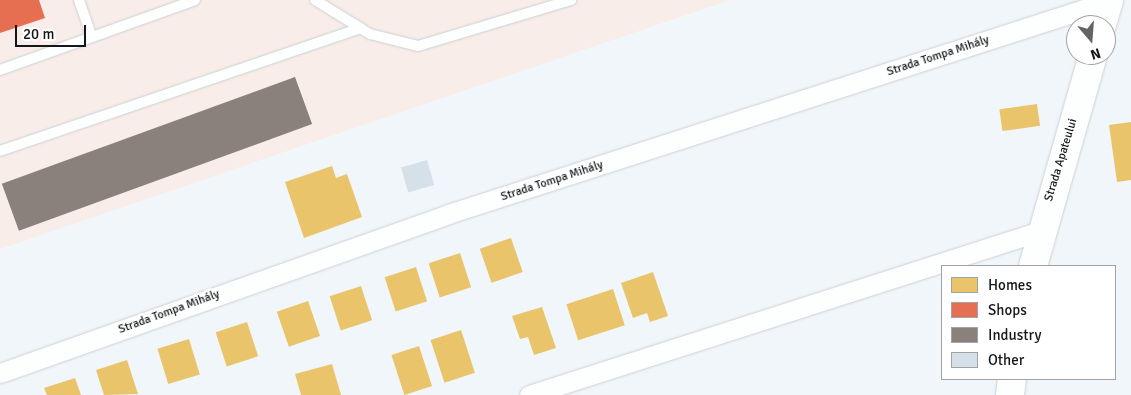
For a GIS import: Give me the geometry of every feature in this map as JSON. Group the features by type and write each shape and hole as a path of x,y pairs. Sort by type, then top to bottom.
{"street":[{"name":"Strada Tompa Mihály","path":"0,373 448,214 1106,9"},
{"name":"Strada Apateului","path":"1033,265 1040,231 1090,65"},
{"path":"529,395 1040,231"},
{"path":"1010,395 1012,380"}],"lane":[{"path":"79,0 92,37"},
{"path":"0,70 195,0"},
{"path":"315,0 361,28 418,46 549,4 571,0"},
{"path":"0,151 361,28"}],"shaded area":[{"path":"0,0 730,0 0,249"}],"building: Homes":[{"path":"1037,104 1040,126 1002,131 999,109"},
{"path":"1131,122 1131,180 1117,182 1109,125"},
{"path":"332,166 336,178 347,174 362,217 304,238 285,182"},
{"path":"511,238 523,272 492,283 480,249"},
{"path":"460,253 471,287 440,297 429,263"},
{"path":"416,267 427,301 396,311 385,277"},
{"path":"653,272 668,316 650,322 647,313 633,318 621,283"},
{"path":"361,286 372,320 341,330 330,296"},
{"path":"613,289 625,325 578,340 566,304"},
{"path":"308,301 320,336 289,347 277,312"},
{"path":"542,307 556,348 534,355 528,337 520,339 512,316"},
{"path":"247,322 258,356 227,366 216,332"},
{"path":"461,330 475,373 444,383 431,340"},
{"path":"189,339 200,374 168,384 157,349"},
{"path":"419,346 432,386 404,395 391,355"},
{"path":"127,360 138,394 104,395 96,370"},
{"path":"332,364 341,395 301,395 295,374"},
{"path":"75,378 81,395 47,395 44,388"}],"building: Shops":[{"path":"0,0 39,0 45,18 0,33"}],"building: Industry":[{"path":"295,77 312,124 19,231 2,184"}],"building: Other":[{"path":"427,160 434,185 408,192 401,167"}]}
